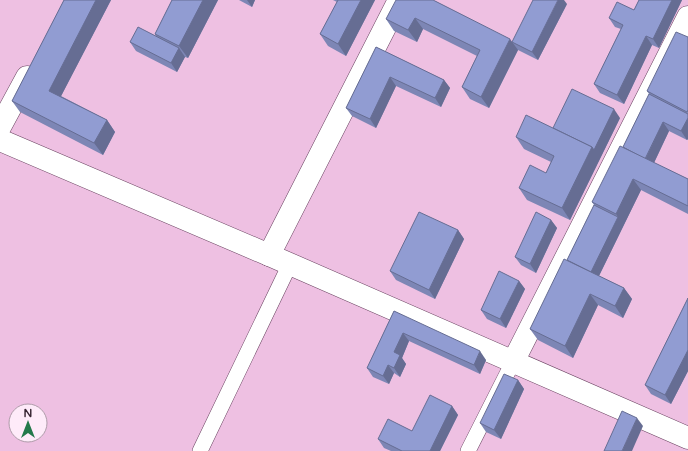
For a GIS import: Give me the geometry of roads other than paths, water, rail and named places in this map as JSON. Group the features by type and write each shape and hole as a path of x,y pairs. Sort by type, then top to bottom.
{"street":[{"path":"269,255 399,0"},
{"path":"513,362 688,17"},
{"path":"0,127 36,60"},
{"path":"0,140 290,264 688,438"}],"lane":[{"path":"200,451 290,264"},
{"path":"468,451 513,362"}]}
